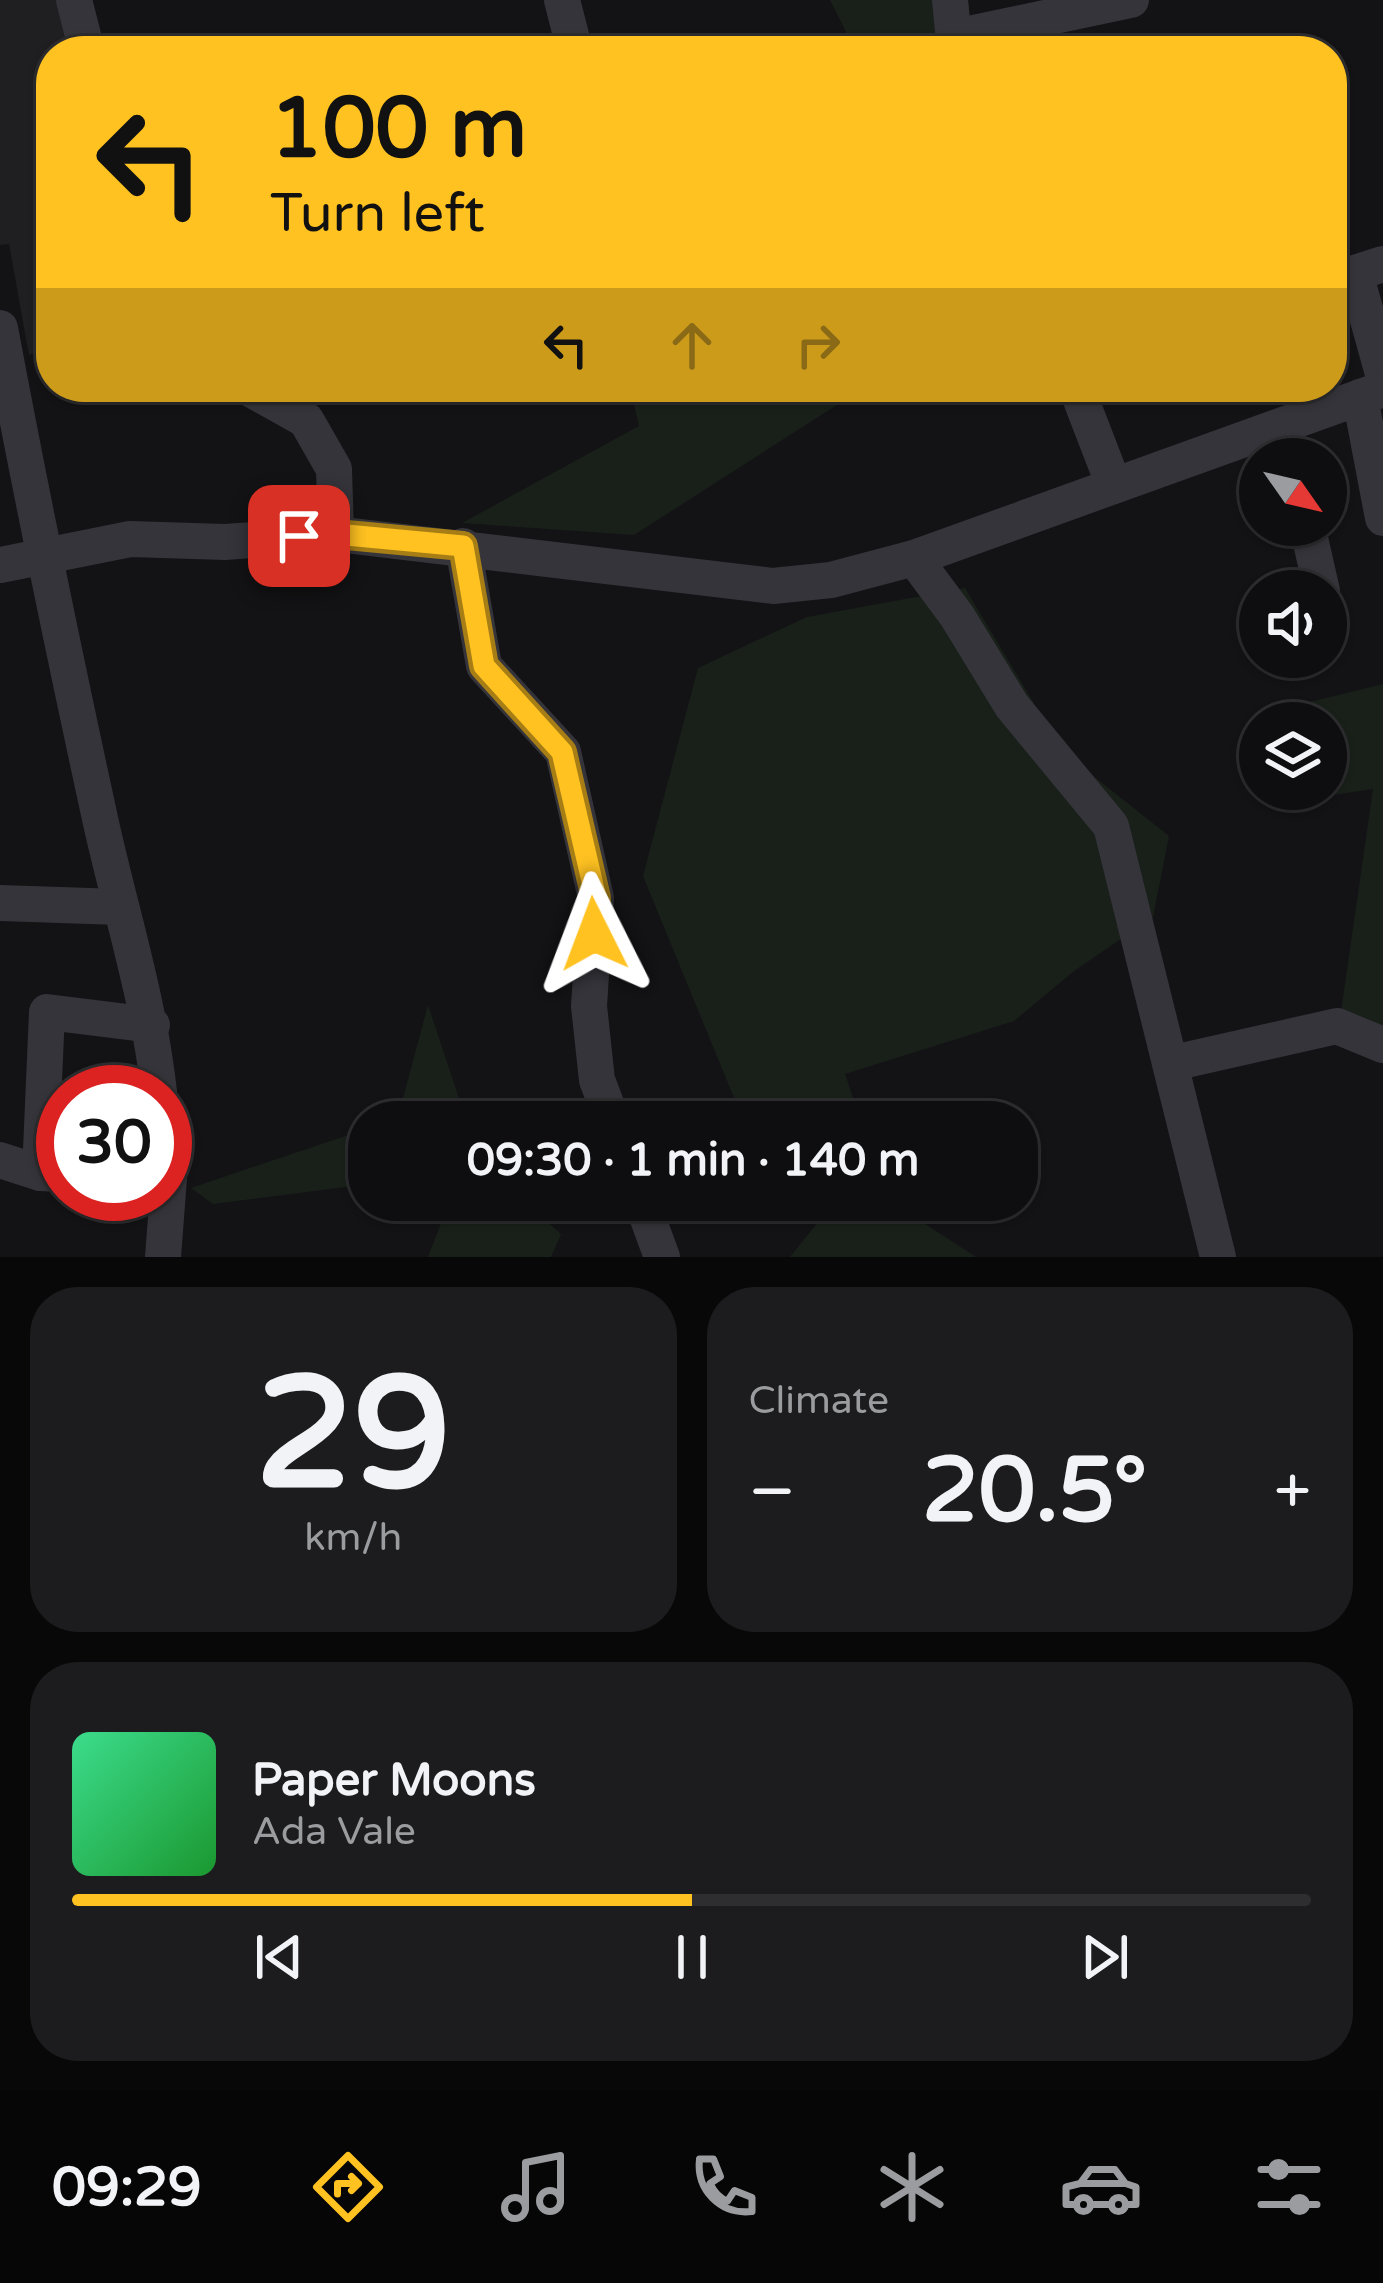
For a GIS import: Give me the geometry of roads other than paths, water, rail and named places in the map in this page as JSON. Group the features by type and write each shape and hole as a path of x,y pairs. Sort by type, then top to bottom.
{"street":[{"path":"74,0 84,36"},
{"path":"562,0 571,36"},
{"path":"950,0 953,36"},
{"path":"986,36 1131,0"},
{"path":"1383,264 1355,273 1375,387 1383,518"},
{"path":"0,328 42,557 120,907 152,1025 156,1065"},
{"path":"1292,438 1375,387"},
{"path":"274,402 306,420 334,469 336,534"},
{"path":"1082,402 1113,483"},
{"path":"0,565 130,539 224,542 336,534 773,586 831,580 914,558 1113,483 1239,453"},
{"path":"463,546 484,666 562,752 596,898 589,1006 597,1079 605,1101"},
{"path":"914,558 957,616 1012,706 1111,826 1218,1257"},
{"path":"0,903 120,907"},
{"path":"48,1065 47,1012 152,1025"},
{"path":"1172,1063 1336,1026 1383,1045"},
{"path":"0,1160 36,1169"},
{"path":"163,1257 164,1221"},
{"path":"649,1221 662,1257"}]}
